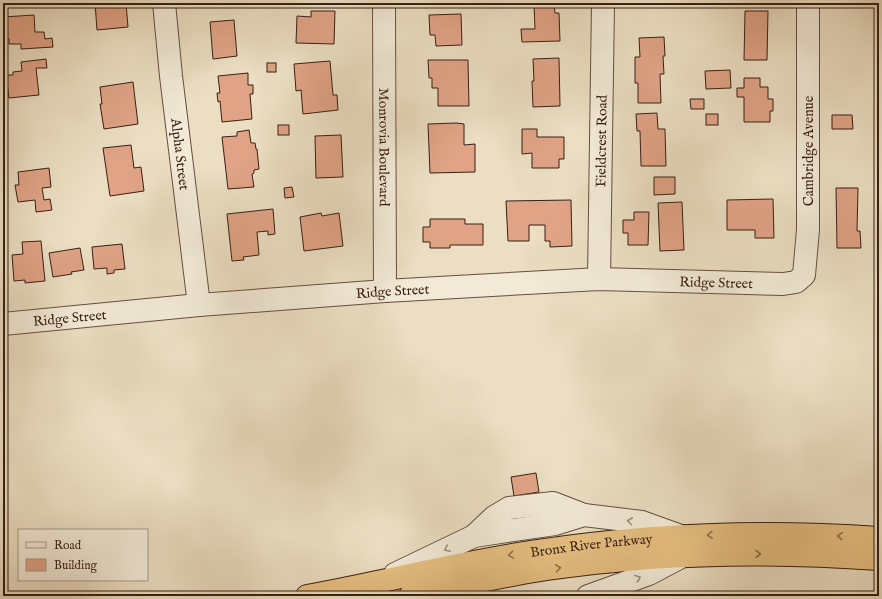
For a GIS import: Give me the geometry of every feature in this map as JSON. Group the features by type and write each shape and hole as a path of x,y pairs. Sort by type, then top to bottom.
{"highway":[{"name":"Bronx River Parkway","path":"410,596 482,580 548,569 602,563 745,534 799,534 879,538"},
{"name":"Bronx River Parkway","path":"307,596 472,562 610,542 879,559"}],"street":[{"name":"Alpha Street","path":"164,3 171,76 199,305"},
{"name":"Monrovia Boulevard","path":"384,3 385,291"},
{"name":"Fieldcrest Road","path":"599,279 602,3"},
{"name":"Cambridge Avenue","path":"783,284 796,282 804,275 808,230 808,3"},
{"name":"Ridge Street","path":"3,324 199,305 385,291 599,279 783,284"},
{"path":"379,582 474,536 555,524 584,515 642,522 682,546 649,574 588,596"}],"building":[{"path":"95,3 126,3 128,27 97,30"},
{"path":"534,3 554,3 555,13 559,13 560,41 522,42 521,29 535,29"},
{"path":"634,3 658,3 658,5 634,5"},
{"path":"311,11 335,11 334,44 296,43 297,16 311,17"},
{"path":"745,11 768,11 767,60 744,60"},
{"path":"461,14 462,45 436,46 435,35 430,35 429,15"},
{"path":"34,15 35,32 44,32 45,39 52,38 53,47 21,49 21,44 9,44 9,39 3,39 3,17"},
{"path":"234,20 237,56 213,59 210,22"},
{"path":"664,37 664,74 660,74 661,103 638,103 638,83 635,83 635,57 640,57 639,38"},
{"path":"559,58 560,106 533,107 533,59"},
{"path":"46,59 47,68 36,68 39,95 9,98 6,75 13,75 13,72 22,71 21,62"},
{"path":"428,60 468,60 469,106 438,106 438,88 432,88 432,78 429,78"},
{"path":"330,61 333,95 337,95 338,110 303,114 301,90 296,91 294,64"},
{"path":"267,63 276,63 276,72 267,72"},
{"path":"730,70 731,88 706,89 705,71"},
{"path":"248,73 248,85 253,85 253,94 250,94 252,119 222,122 220,101 218,102 217,93 220,93 218,76"},
{"path":"744,78 760,78 760,87 768,87 768,99 773,99 773,111 770,111 770,122 744,122 744,97 737,97 737,88 744,88"},
{"path":"133,82 138,124 104,129 100,104 102,104 100,87"},
{"path":"690,99 704,99 704,109 691,109"},
{"path":"657,113 658,129 665,129 666,166 641,166 640,131 637,131 636,114"},
{"path":"706,114 718,114 718,125 706,125"},
{"path":"832,115 852,115 853,129 832,129"},
{"path":"428,124 464,124 464,145 475,144 475,172 430,173"},
{"path":"278,125 289,125 289,135 278,135"},
{"path":"522,129 537,129 537,137 564,137 564,159 559,159 559,168 532,168 532,153 522,154"},
{"path":"249,130 251,143 255,143 257,149 259,169 254,170 254,173 252,174 254,187 228,189 222,137 237,136 237,132"},
{"path":"341,135 343,177 316,178 315,136"},
{"path":"131,145 134,168 141,167 144,191 110,196 103,148"},
{"path":"49,168 51,187 42,188 44,200 50,199 52,210 36,212 35,200 18,202 15,185 19,185 18,172"},
{"path":"654,177 675,177 675,194 654,195"},
{"path":"292,187 294,197 285,198 284,188"},
{"path":"836,188 858,188 857,231 860,231 861,248 837,248"},
{"path":"773,199 774,238 755,238 755,230 727,230 727,200"},
{"path":"571,200 572,246 550,247 550,241 545,241 545,225 529,225 529,241 508,241 506,201"},
{"path":"682,202 684,250 660,251 658,203"},
{"path":"273,209 275,234 268,235 268,231 257,232 259,255 243,257 244,260 232,261 227,214"},
{"path":"634,212 649,212 648,245 628,245 628,233 623,233 623,220 634,220"},
{"path":"321,213 322,216 339,213 343,246 304,251 300,217"},
{"path":"430,219 465,219 465,224 483,224 483,245 450,245 450,248 430,248 430,242 423,242 423,227 430,227"},
{"path":"41,241 45,281 25,283 25,280 14,281 12,255 23,254 22,242"},
{"path":"122,244 125,269 114,270 114,273 107,274 107,268 94,269 92,247"},
{"path":"80,248 84,270 71,272 72,274 53,277 49,253"},
{"path":"536,473 539,492 514,496 511,477"}]}
